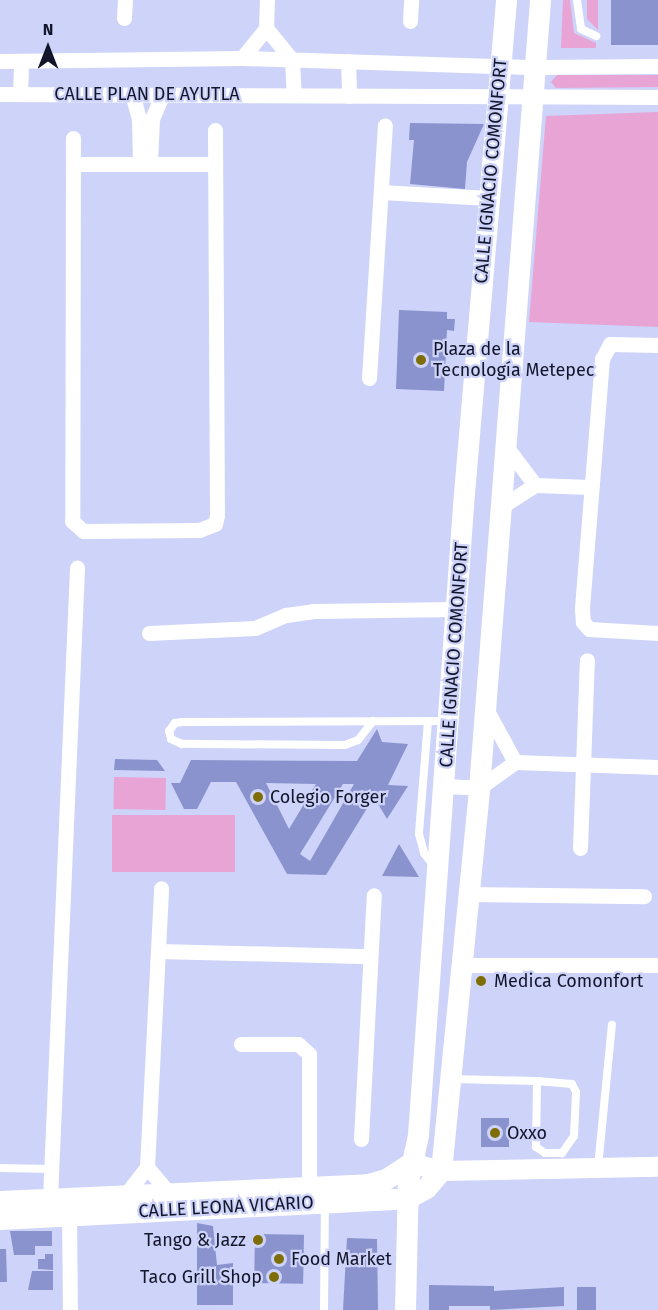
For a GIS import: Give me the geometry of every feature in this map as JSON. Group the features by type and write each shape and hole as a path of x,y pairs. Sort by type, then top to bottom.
{"main road":[{"name":"CALLE IGNACIO COMONFORT","path":"405,1310 408,1198 411,1163 418,1135 456,609 506,0"},
{"name":"CALLE IGNACIO COMONFORT","path":"441,1170 453,1078 479,788 540,0"},
{"name":"CALLE LEONA VICARIO","path":"0,1219 126,1194 169,1193 207,1200 309,1187 368,1184 386,1179 411,1163"},
{"path":"408,1198 426,1188 441,1170"},
{"name":"CALLE LEONA VICARIO","path":"0,1201 63,1205 207,1200 325,1201 408,1198"}],"street":[{"path":"124,18 125,0"},
{"path":"242,58 266,28 267,0"},
{"path":"410,21 411,0"},
{"path":"266,28 292,60 294,95"},
{"name":"CALLE PLAN DE AYUTLA","path":"0,61 242,58 535,67 658,66"},
{"path":"20,94 21,60"},
{"path":"348,61 349,96"},
{"path":"132,93 146,119 145,164"},
{"name":"CALLE PLAN DE AYUTLA","path":"0,94 658,97"},
{"path":"146,119 162,95"},
{"path":"369,378 385,126"},
{"path":"73,138 69,513 76,527 95,531 199,530 215,524 215,130"},
{"path":"74,165 214,164"},
{"path":"381,192 489,198"},
{"path":"658,345 620,343 605,349 590,487 583,621 589,629 600,631 658,633"},
{"path":"505,445 535,485"},
{"path":"499,508 535,485 590,487"},
{"path":"70,1310 63,1205 51,1169 77,568"},
{"path":"149,633 255,628 286,615 313,611 456,609"},
{"path":"580,848 587,660"},
{"path":"485,707 515,762"},
{"path":"445,786 479,788 515,762 658,767"},
{"path":"126,1194 147,1167 161,888"},
{"path":"469,894 644,896"},
{"path":"361,1139 374,895"},
{"path":"158,951 370,956"},
{"path":"464,965 658,965"},
{"path":"241,1044 298,1044 309,1054 309,1187"},
{"path":"411,1163 441,1170 658,1167"},
{"path":"147,1167 169,1193"}],"lane":[{"path":"577,0 581,29 596,36"},
{"path":"373,721 358,740 345,745 182,744 171,740 169,731 175,723 183,722 373,721 449,721"},
{"path":"428,721 419,834 424,853 438,873"},
{"path":"598,1168 612,1025"},
{"path":"453,1078 568,1082 575,1087 574,1136 562,1153 545,1153 536,1147 537,1081"},
{"path":"0,1168 51,1169"},
{"path":"324,1310 325,1201"}],"shaded area":[{"path":"563,0 570,0 574,33 596,43 596,48 561,48"},
{"path":"587,0 598,0 598,30 587,19"},
{"path":"557,75 658,75 658,87 556,88 551,82"},
{"path":"658,112 658,327 529,322 546,116"},
{"path":"114,777 166,778 165,810 113,809"},
{"path":"112,815 235,815 235,872 112,872"}],"building":[{"path":"611,0 658,0 658,45 611,45"},
{"path":"410,123 484,124 467,162 465,189 410,184 414,140 409,140"},
{"name":"Plaza de la Tecnología Metepec","path":"399,310 447,312 447,319 455,319 454,331 447,330 444,391 396,389"},
{"path":"377,729 382,742 408,744 388,785 408,786 387,819 374,797 326,875 287,874 236,782 211,782 197,809 184,809 171,783 180,783 191,760 357,761","holes":["266,783 316,784 289,829","343,784 354,784 310,861 300,854"]},
{"path":"115,759 157,760 165,771 114,770"},
{"path":"399,844 419,877 382,876"},
{"name":"Oxxo","path":"481,1118 509,1118 509,1147 481,1147"},
{"path":"197,1223 213,1226 217,1265 233,1263 233,1305 197,1305"},
{"path":"10,1231 52,1231 52,1246 35,1246 35,1255 14,1255"},
{"name":"Food Market","path":"255,1234 304,1235 303,1284 254,1283"},
{"path":"347,1238 377,1239 378,1310 343,1310"},
{"path":"0,1249 6,1249 7,1282 0,1282"},
{"path":"45,1254 53,1254 53,1270 38,1269 38,1259 45,1259"},
{"path":"32,1271 53,1271 53,1290 28,1290"},
{"path":"429,1285 494,1286 494,1291 564,1287 564,1306 490,1310 490,1306 449,1306 449,1310 429,1310"},
{"path":"577,1287 596,1287 596,1310 577,1310"}],"place":[{"name":"Plaza de la Tecnología Metepec","path":"421,360"},
{"name":"Colegio Forger","path":"258,797"},
{"name":"Medica Comonfort","path":"481,981"},
{"name":"Oxxo","path":"495,1133"},
{"name":"Tango & Jazz","path":"258,1240"},
{"name":"Food Market","path":"279,1259"},
{"name":"Taco Grill Shop","path":"274,1277"}]}
